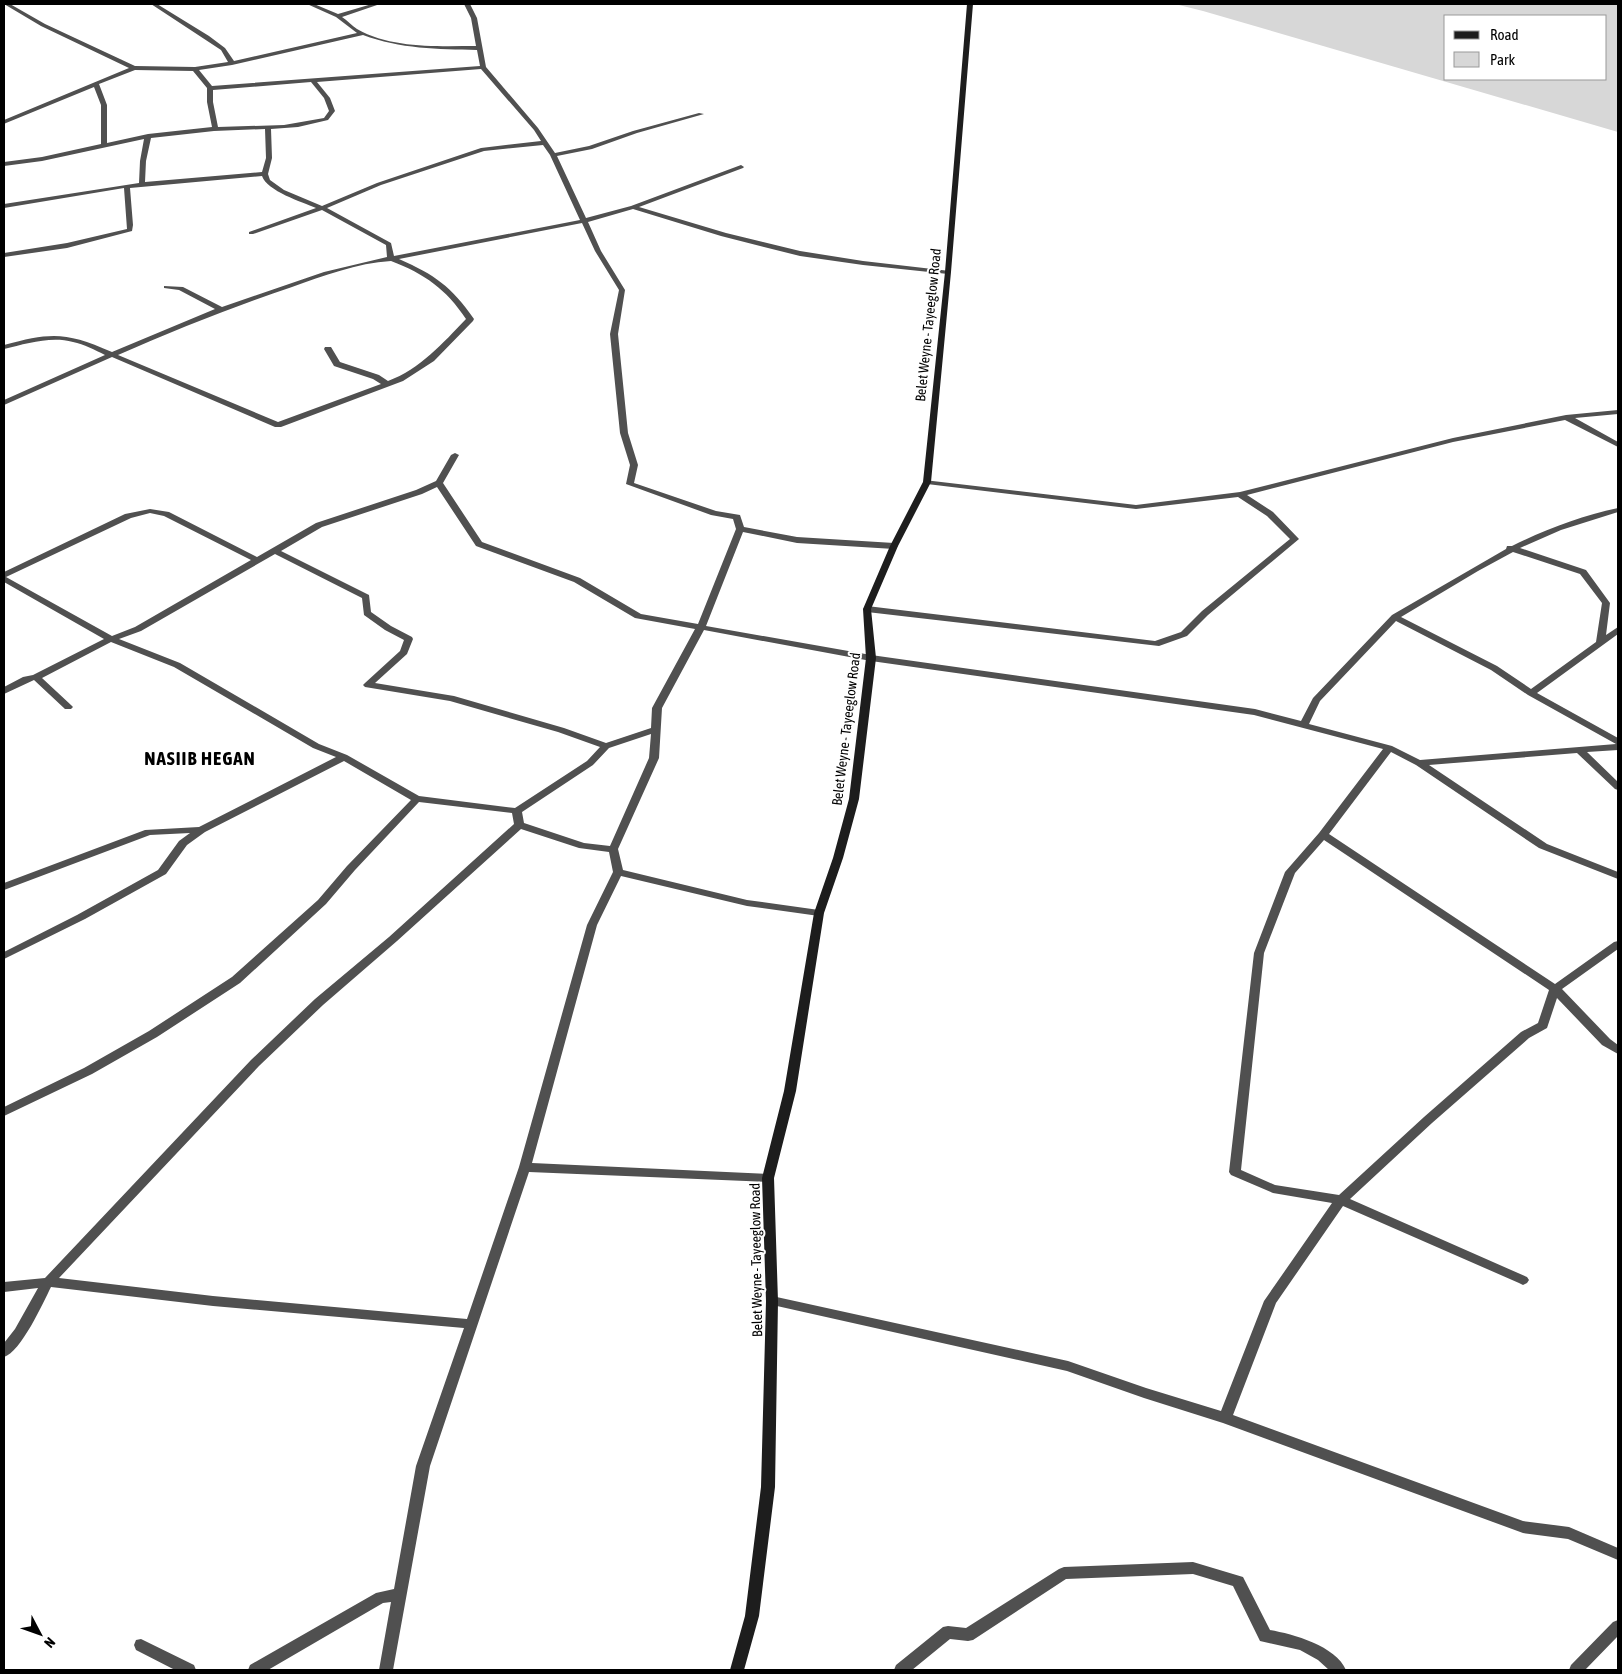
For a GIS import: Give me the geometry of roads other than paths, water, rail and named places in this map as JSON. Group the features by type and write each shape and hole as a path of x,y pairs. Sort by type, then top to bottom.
{"main road":[{"name":"Belet Weyne - Tayeeglow Road","path":"737,1670 752,1616 768,1487 772,1301 768,1178 790,1091 819,913 838,858 854,800 871,658 867,609 894,546 927,482 948,272 970,4"}],"street":[{"path":"7,4 43,25 134,68"},
{"path":"154,4 207,37 222,50 232,63"},
{"path":"310,4 338,16 355,30 380,41 396,44 479,48"},
{"path":"338,16 378,4"},
{"path":"386,1670 423,1466 525,1167 592,925 618,872 613,849 654,758 654,730 657,708 701,627 740,529 737,517 714,513 630,484 634,465 624,433 614,334 622,290 598,251 553,155 536,129 482,67 474,18 467,4"},
{"path":"4,122 11,116 134,68 196,69 232,63 363,32"},
{"path":"210,88 482,67"},
{"path":"196,69 210,88"},
{"path":"4,164 42,159 148,136 215,129 268,129 307,124 326,119 332,111 327,98 313,80"},
{"path":"96,83 104,104 104,146"},
{"path":"210,88 208,95 211,101 215,129"},
{"path":"553,155 590,148 635,132 701,114"},
{"path":"268,129 269,158 265,174 268,181 282,191 322,208 389,244 391,259"},
{"path":"142,185 143,161 148,136"},
{"path":"251,233 483,148 544,143"},
{"path":"4,403 220,309 342,268 584,221 633,207 741,168"},
{"path":"4,206 127,186 265,174"},
{"path":"4,255 58,248 130,230 127,186"},
{"path":"633,207 779,249 854,262 948,272"},
{"path":"4,347 32,340 65,338 112,355 278,424 400,379 431,359 470,319 457,299 431,276 391,259"},
{"path":"166,287 181,288 220,309"},
{"path":"328,349 337,364 350,370 376,377 387,384"},
{"path":"927,482 1136,507 1240,494 1453,440 1566,417 1618,412"},
{"path":"1566,417 1618,445"},
{"path":"4,690 26,679 36,677 110,639 138,629 319,525 419,492 439,483 455,455"},
{"path":"439,483 479,544 577,580 638,616 871,658 1255,712 1304,724 1389,748 1419,762 1543,846 1618,876"},
{"path":"867,609 1156,644 1184,634 1205,613 1294,538 1270,514 1240,494"},
{"path":"1304,724 1316,700 1395,617 1510,548 1579,519 1618,510"},
{"path":"4,575 128,516 150,511 166,514 257,560"},
{"path":"740,529 797,540 894,546"},
{"path":"1510,548 1582,572 1606,603 1600,642"},
{"path":"273,550 366,597 368,613 388,628 408,639 404,652 368,685 451,698 561,730 606,746"},
{"path":"4,579 110,639 178,665 316,746 344,757 417,799 517,812 590,763 606,746 654,730"},
{"path":"1395,617 1494,668 1531,693 1618,742"},
{"path":"1531,693 1618,630"},
{"path":"36,677 68,707"},
{"path":"1419,762 1618,747"},
{"path":"1389,748 1323,836 1290,872 1259,953 1235,1172 1273,1189 1341,1200 1523,1280"},
{"path":"1580,751 1618,787"},
{"path":"4,956 82,917 162,872 182,843 201,830 344,757"},
{"path":"4,1112 88,1071 153,1034 236,980 322,902 351,868 417,799"},
{"path":"517,812 519,825"},
{"path":"519,825 583,846 613,849"},
{"path":"4,1352 20,1333 48,1282 255,1063 319,1002 393,940 519,825"},
{"path":"4,887 149,832 201,830"},
{"path":"1323,836 1555,989 1606,1042 1618,1050"},
{"path":"618,872 747,903 819,913"},
{"path":"1225,1418 1270,1301 1341,1200 1435,1113 1525,1035 1544,1025 1555,989 1618,944"},
{"path":"525,1167 768,1178"},
{"path":"4,1287 48,1282 213,1301 471,1324"},
{"path":"772,1301 1068,1366 1144,1393 1225,1418 1523,1527 1569,1533 1618,1554"},
{"path":"901,1670 948,1632 968,1636 1064,1573 1193,1568 1238,1581 1265,1636 1293,1640 1326,1656 1339,1670"},
{"path":"255,1670 381,1597 400,1595"},
{"path":"1576,1670 1618,1626"},
{"path":"141,1645 189,1670"}],"district":[{"name":"NASIIB HEGAN","path":"200,758"}]}
